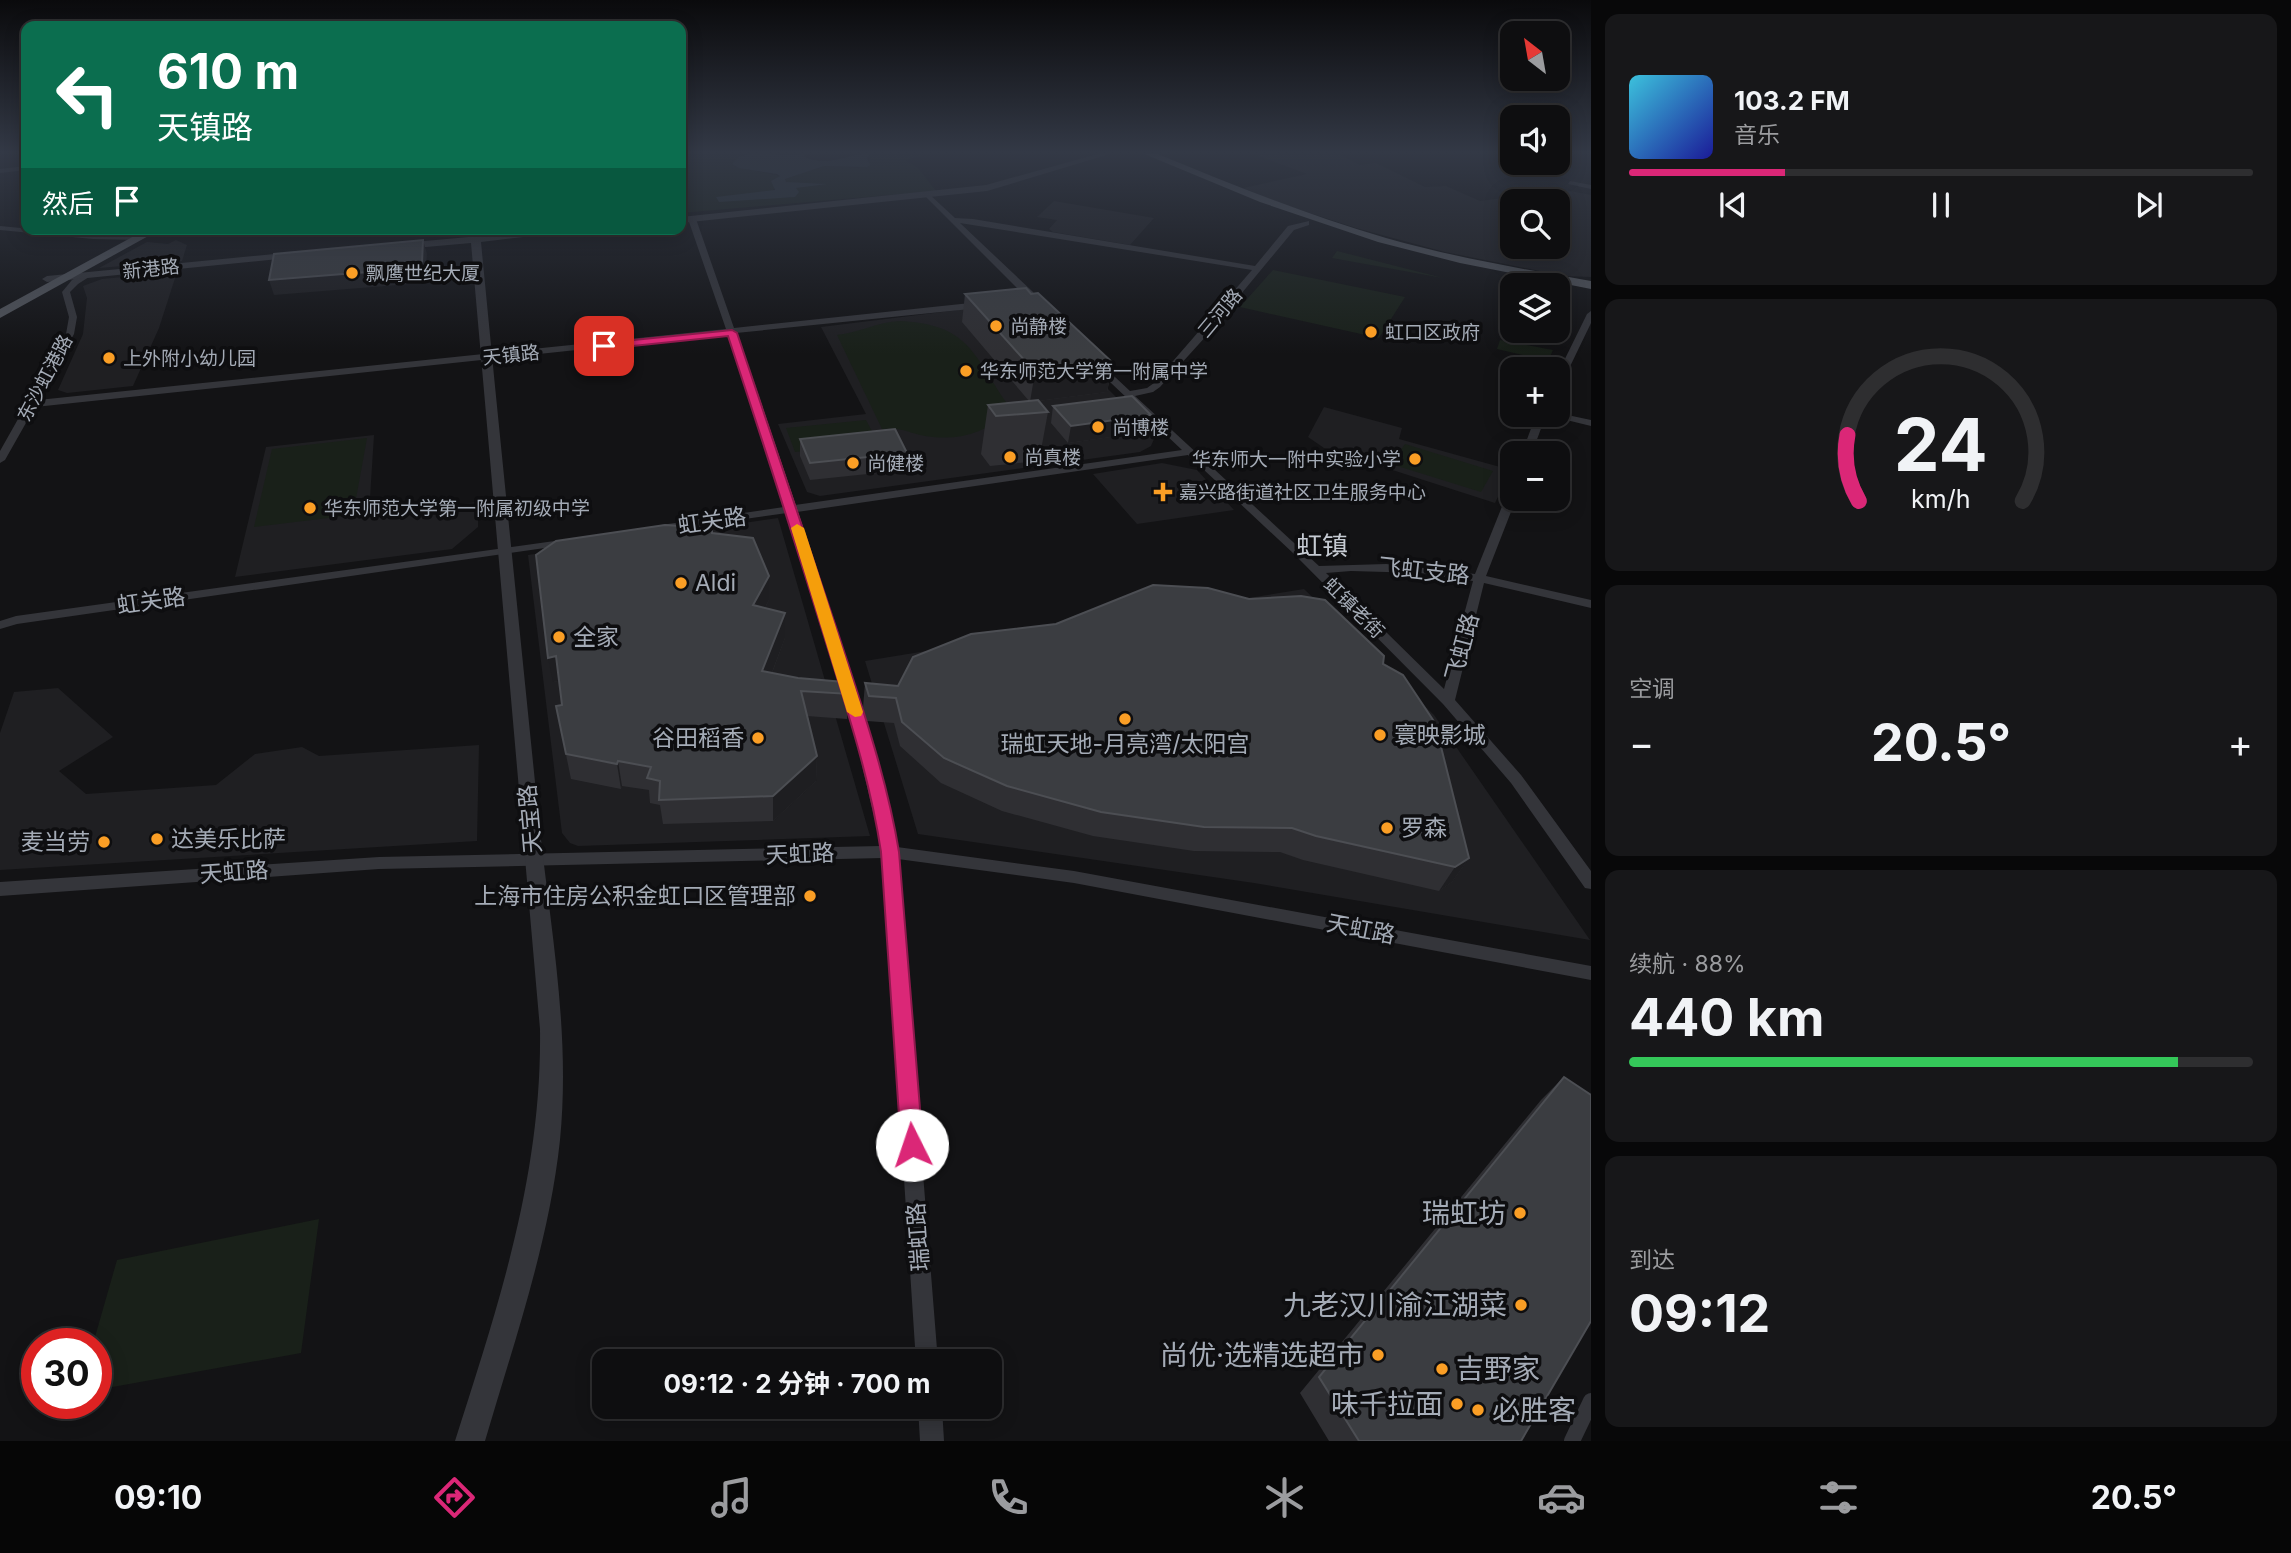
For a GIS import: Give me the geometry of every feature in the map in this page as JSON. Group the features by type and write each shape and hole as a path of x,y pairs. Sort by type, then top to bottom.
{"main road":[{"path":"1299,220 1397,251 1501,273"},
{"path":"1323,220 1381,239 1465,260 1591,285"},
{"path":"0,306 123,236 130,235"},
{"path":"0,314 136,235"},
{"path":"1570,287 1591,291"}],"street":[{"name":"瑞虹路","path":"686,220 732,333 792,510 872,766 890,852 926,1349"},
{"path":"953,220 1030,294 1037,305 1021,302"},
{"path":"958,220 1258,269"},
{"name":"三河路","path":"1128,394 1150,390 1157,385 1291,228 1306,223"},
{"path":"0,228 21,230"},
{"path":"72,235 123,236"},
{"path":"116,235 123,236"},
{"path":"396,247 476,235"},
{"name":"天宝路","path":"470,1441 520,1274 545,1158 551,1096 551,1033 476,235"},
{"name":"新港路","path":"47,279 309,254"},
{"path":"40,292 66,292 75,282 88,275"},
{"name":"东沙虹港路","path":"0,460 70,334 73,317 66,292"},
{"name":"天镇路","path":"31,404 997,304"},
{"path":"1570,357 1591,314"},
{"name":"虹镇老街","path":"1088,357 1316,570 1448,701"},
{"path":"1570,419 1591,423"},
{"name":"虹关路","path":"644,531 1190,452"},
{"name":"飞虹路","path":"1507,511 1448,701 1516,779 1591,883"},
{"name":"虹关路","path":"0,625 26,619 577,541"},
{"name":"飞虹支路","path":"1316,570 1346,566 1397,566 1485,578 1591,604"},
{"name":"虹关路","path":"0,615 26,619"},
{"name":"天虹路","path":"0,889 306,867 890,852 1074,877 1591,973"},
{"path":"1572,1441 1591,1401"},
{"path":"931,1419 932,1441"}],"shaded area":[{"path":"1057,220 1152,220 1130,245 1053,232 1049,229"},
{"path":"1332,220 1500,220 1500,259 1570,259 1570,220 1591,220 1591,277 1550,273 1445,252"},
{"path":"176,240 187,245 182,261 99,268 147,242 168,244"},
{"path":"1337,251 1443,278 1332,258"},
{"path":"1273,270 1405,297 1379,338 1240,307"},
{"path":"177,272 159,328 133,386 67,393 58,390 83,334 87,298 83,286 102,279"},
{"name":"华东师范大学第一附属中学","path":"999,305 1034,315 1148,429 1154,439 1151,446 1140,452 820,496 807,492 778,424 866,414 821,327"},
{"path":"901,321 941,328 966,344 1006,402 1009,412 989,426 957,437 933,437 897,429 882,429 837,335"},
{"path":"1500,340 1500,343 1553,350 1550,357 1531,357 1497,349"},
{"name":"华东师大一附中实验小学","path":"1324,407 1402,428 1399,439 1500,467 1500,493 1495,503 1324,448 1308,437"},
{"path":"866,420 878,443 795,452 786,428"},
{"name":"华东师范大学第一附属初级中学","path":"374,435 369,514 478,502 478,527 452,549 235,577 266,447"},
{"path":"367,438 353,515 254,527 272,449"},
{"path":"1405,444 1493,471 1481,492 1391,464"},
{"name":"嘉兴路街道社区卫生服务中心","path":"1162,463 1197,470 1234,510 1137,524 1093,474"},
{"path":"778,518 870,836 578,846 570,843 562,833 528,555"},
{"name":"瑞虹天地-月亮湾/太阳宫","path":"1304,589 1434,715 1590,940 1254,883 918,834 865,661"},
{"path":"58,688 113,737 59,771 86,794 216,785 255,754 302,747 319,756 479,745 477,841 0,870 0,733 14,692"},
{"path":"319,1219 301,1353 112,1387 112,1328 98,1328 117,1260"}],"building":[{"path":"423,240 422,263 419,263 418,268 269,280 274,254"},
{"path":"1026,288 1031,294 1038,293 1113,363 1035,372 965,294"},
{"path":"1132,396 1151,415 1071,426 1053,406"},
{"path":"1038,400 1048,412 996,416 988,405"},
{"path":"895,429 907,453 810,463 800,439"},
{"path":"665,525 712,528 712,533 753,538 769,576 753,605 785,613 762,671 798,678 844,682 849,694 801,691 817,756 773,796 659,800 660,781 647,778 651,767 618,761 617,764 566,754 556,706 562,705 556,656 548,658 536,555 556,541"},
{"path":"1153,585 1208,588 1249,599 1301,596 1325,600 1384,656 1383,664 1403,675 1435,723 1469,858 1455,867 1316,836 1292,828 1204,827 1101,812 1007,786 944,758 902,722 896,698 869,696 865,683 898,686 913,657 971,634 1056,624"},
{"name":"瑞虹坊","path":"1564,1077 1591,1095 1591,1321 1521,1441 1359,1441 1319,1377"}],"slow traffic":[{"path":"797,528 855,712"}],"place":[{"name":"飘鹰世纪大厦","path":"352,273"},
{"name":"尚静楼","path":"996,326"},
{"name":"虹口区政府","path":"1371,332"},
{"name":"上外附小幼儿园","path":"109,358"},
{"name":"华东师范大学第一附属中学","path":"966,371"},
{"name":"尚博楼","path":"1098,427"},
{"name":"尚真楼","path":"1010,457"},
{"name":"华东师大一附中实验小学","path":"1415,459"},
{"name":"尚健楼","path":"853,463"},
{"name":"嘉兴路街道社区卫生服务中心","path":"1163,492"},
{"name":"华东师范大学第一附属初级中学","path":"310,508"},
{"name":"Aldi","path":"681,583"},
{"name":"全家","path":"559,637"},
{"name":"瑞虹天地-月亮湾/太阳宫","path":"1125,719"},
{"name":"寰映影城","path":"1380,735"},
{"name":"谷田稻香","path":"758,738"},
{"name":"罗森","path":"1387,828"},
{"name":"达美乐比萨","path":"157,839"},
{"name":"麦当劳","path":"104,842"},
{"name":"上海市住房公积金虹口区管理部","path":"810,896"},
{"name":"瑞虹坊","path":"1520,1213"},
{"name":"九老汉川渝江湖菜","path":"1521,1305"},
{"name":"尚优·选精选超市","path":"1378,1355"},
{"name":"吉野家","path":"1442,1369"},
{"name":"味千拉面","path":"1457,1404"},
{"name":"必胜客","path":"1478,1410"}],"district":[{"name":"虹镇","path":"1322,545"}],"route":[{"path":"604,346 732,333 781,477 872,766 885,820 890,852 912,1145"}]}
